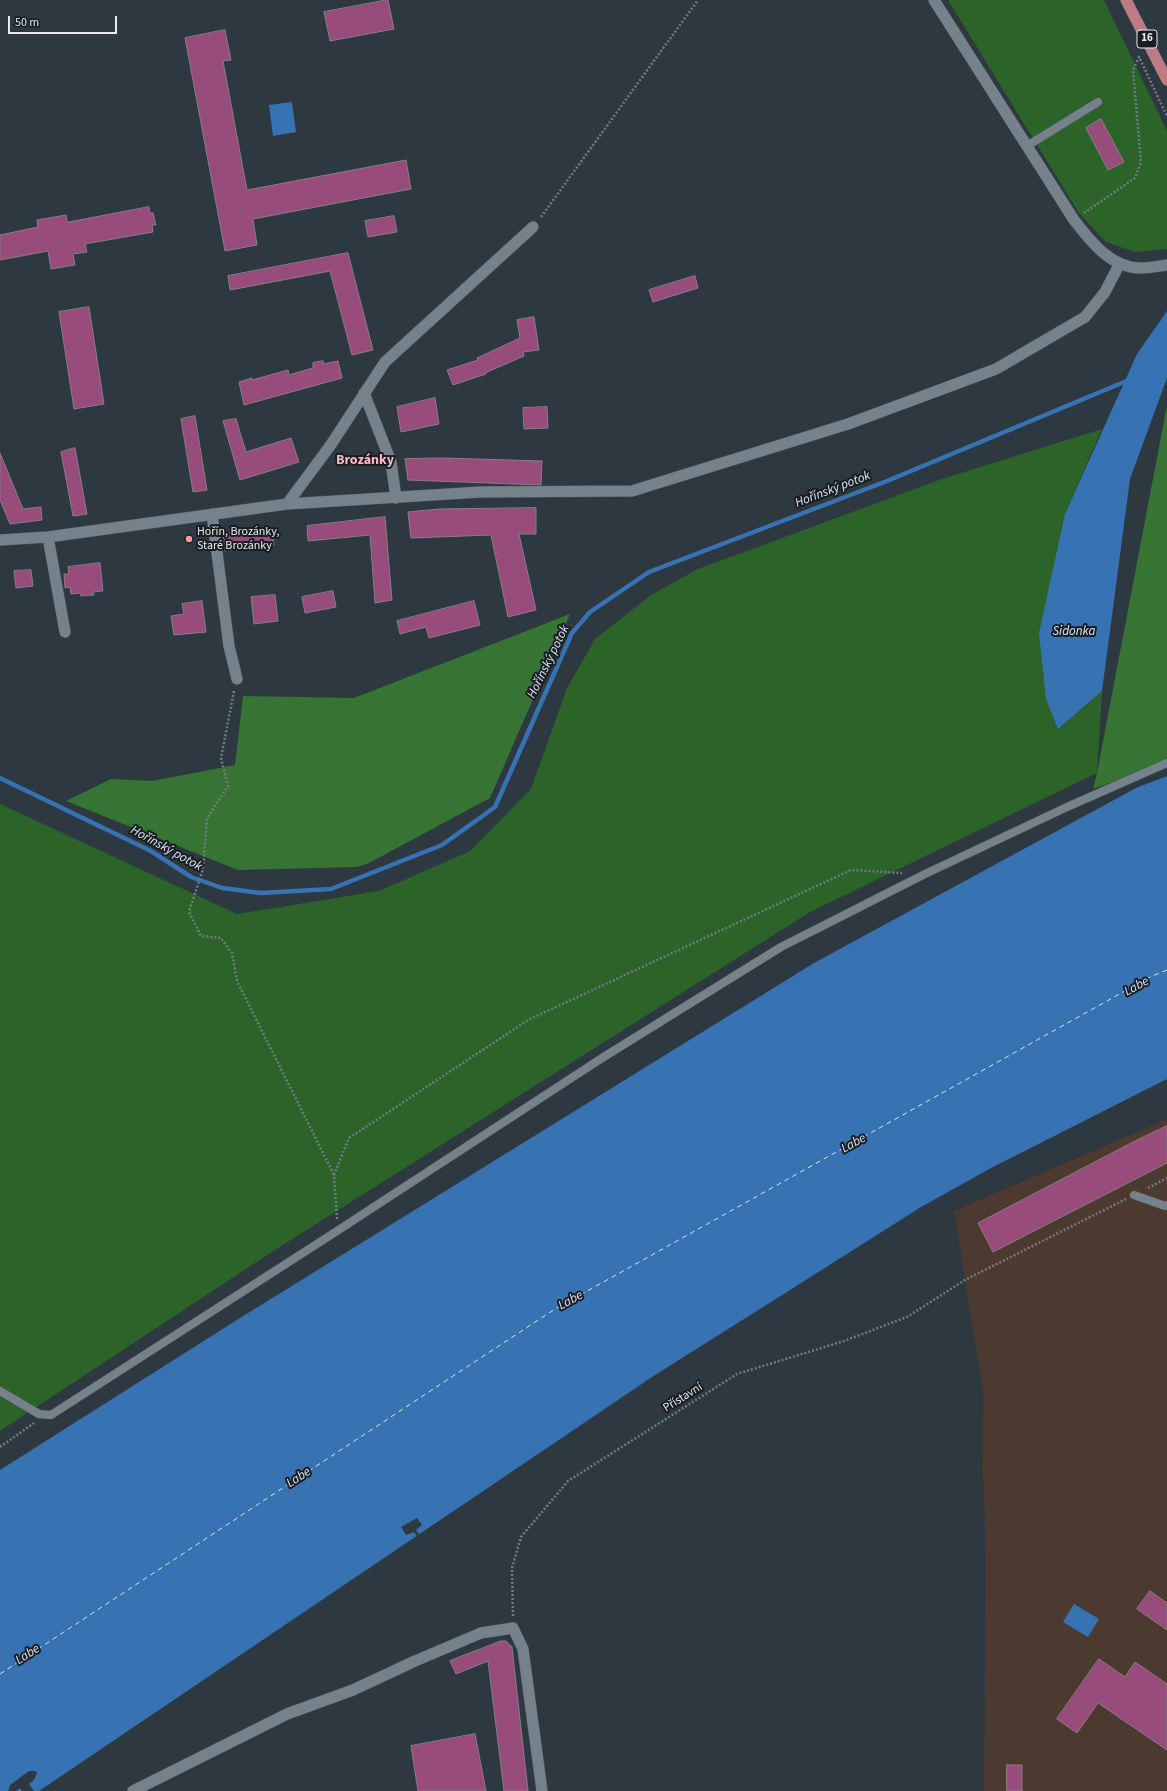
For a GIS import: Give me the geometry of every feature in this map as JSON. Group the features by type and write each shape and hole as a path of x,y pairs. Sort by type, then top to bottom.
{"main road":[{"name":"16","path":"1126,0 1167,80"}],"street":[{"path":"934,0 1074,220 1091,242 1119,265 1142,268 1167,265"},
{"path":"287,504 330,446 385,362 533,227"},
{"path":"0,540 48,537 287,504 481,492 632,491 848,424 996,369 1085,318 1105,292 1119,265"},
{"path":"364,393 391,462 396,498"},
{"path":"212,514 229,646 237,679"},
{"path":"48,537 65,632"},
{"path":"133,1791 287,1714 353,1690 415,1661 481,1633 513,1628 523,1649 542,1791"}],"lane":[{"path":"1027,146 1098,102"},
{"path":"0,1391 44,1416 51,1415 338,1231 602,1058 781,947 932,870 1067,807 1167,763"},
{"path":"1134,1195 1165,1206 1167,1204"}],"path":[{"path":"533,227 698,0"},
{"path":"1074,220 1135,178 1141,162 1132,70 1139,58 1167,116"},
{"path":"237,679 221,758 228,786 207,818 203,870 189,912 201,936 221,938 232,953 236,981 334,1175 338,1231"},
{"path":"334,1175 349,1138 528,1020 851,870 903,873"},
{"name":"Přístavní","path":"513,1628 512,1568 521,1537 568,1481 737,1374 844,1341 907,1317 966,1280 1167,1178"},
{"path":"0,1447 44,1416"}],"shaded area":[{"path":"1167,1119 1167,1791 984,1791 986,1566 984,1486 982,1477 983,1391 954,1211"}],"green space":[{"path":"948,0 1104,0 1167,131 1167,249 1135,252 1106,242 1079,213"},
{"path":"1167,405 1167,763 1093,789 1097,773"},
{"path":"1102,429 1065,514 1058,729 1102,691 1097,773 810,912 264,1257 0,1431 0,804 237,914 379,891 470,851 531,789 567,688 595,639 651,595 698,569 942,479"},
{"path":"570,614 490,798 369,863 357,867 238,870 66,801 111,779 152,781 235,765 243,696 354,698"}],"water":[{"path":"292,102 296,132 273,136 269,105"},
{"name":"Sidonka","path":"1167,311 1167,378 1130,479 1102,691 1058,729 1046,699 1039,633 1065,514 1137,354"},
{"name":"Labe","path":"1167,776 1167,1079 991,1168 921,1207 655,1375 39,1791 0,1791 0,1470 240,1318 814,963 1136,788"},
{"path":"1074,1604 1099,1619 1088,1637 1063,1622"}],"pier":[{"path":"417,1518 422,1525 416,1530 420,1536 418,1538 414,1532 406,1535 401,1527"},
{"path":"29,1771 36,1771 37,1773 34,1780 29,1784 34,1791 22,1791 20,1788 16,1791 8,1791 10,1785"}],"building":[{"path":"388,0 394,29 330,41 324,12"},
{"path":"225,30 231,60 223,61 247,190 406,160 411,189 253,219 257,245 225,251 185,38"},
{"path":"1101,119 1124,162 1108,170 1086,128"},
{"path":"149,207 150,213 153,213 156,225 152,225 153,232 85,244 87,252 73,254 75,265 51,269 48,251 0,260 0,235 38,227 37,220 66,215 67,222"},
{"path":"394,216 397,232 368,237 365,221"},
{"path":"348,253 373,350 352,355 330,271 230,290 228,276"},
{"path":"695,276 698,288 653,302 649,290"},
{"path":"89,307 104,404 74,409 59,312"},
{"path":"534,317 539,350 523,352 524,356 485,373 486,374 453,385 447,370 478,360 477,358 520,338 517,320"},
{"path":"323,361 324,364 338,361 342,378 244,405 239,382 288,370 289,375 313,368 313,363"},
{"path":"435,398 439,424 401,432 397,407"},
{"path":"547,407 548,428 524,429 523,408"},
{"path":"195,416 207,490 193,492 181,419"},
{"path":"236,419 246,452 291,438 299,462 240,480 223,421"},
{"path":"75,448 87,514 73,516 61,452"},
{"path":"0,453 23,509 41,507 42,520 10,524 0,500"},
{"path":"442,458 542,461 541,485 408,480 405,459"},
{"path":"536,508 536,534 519,534 536,610 508,617 491,535 411,538 408,512 440,509"},
{"path":"385,517 392,600 375,603 370,535 308,541 307,526"},
{"path":"272,528 274,545 225,551 223,534"},
{"path":"100,563 103,591 93,592 94,595 81,596 80,593 71,594 70,587 65,588 64,574 69,574 68,567"},
{"path":"31,570 33,586 16,588 14,571"},
{"path":"333,591 336,607 305,613 302,597"},
{"path":"275,595 278,621 254,624 251,597"},
{"path":"202,601 206,632 174,635 171,616 184,614 182,604"},
{"path":"474,601 480,625 429,638 426,627 400,634 397,621"},
{"path":"1167,1126 1167,1163 993,1252 978,1223 1135,1141"},
{"path":"1150,1591 1167,1603 1167,1630 1137,1609"},
{"path":"501,1641 506,1641 512,1647 528,1791 504,1791 488,1661 456,1674 450,1661"},
{"path":"1099,1659 1125,1677 1135,1662 1167,1684 1167,1750 1098,1703 1077,1733 1057,1719"},
{"path":"475,1734 486,1791 418,1791 411,1746"},
{"path":"1007,1765 1022,1765 1022,1791 1007,1791"}],"waterway":[{"name":"Hořínský potok","path":"0,778 151,851 191,877 222,888 261,893 331,889 442,845 495,807 572,633 590,612 649,572 887,481 1129,380"}],"ferry route":[{"path":"0,1674 555,1309 1150,977 1167,970"}],"place":[{"name":"Hořín, Brozánky, Staré Brozánky","path":"189,539"}],"district":[{"name":"Brozánky","path":"365,461"}]}
